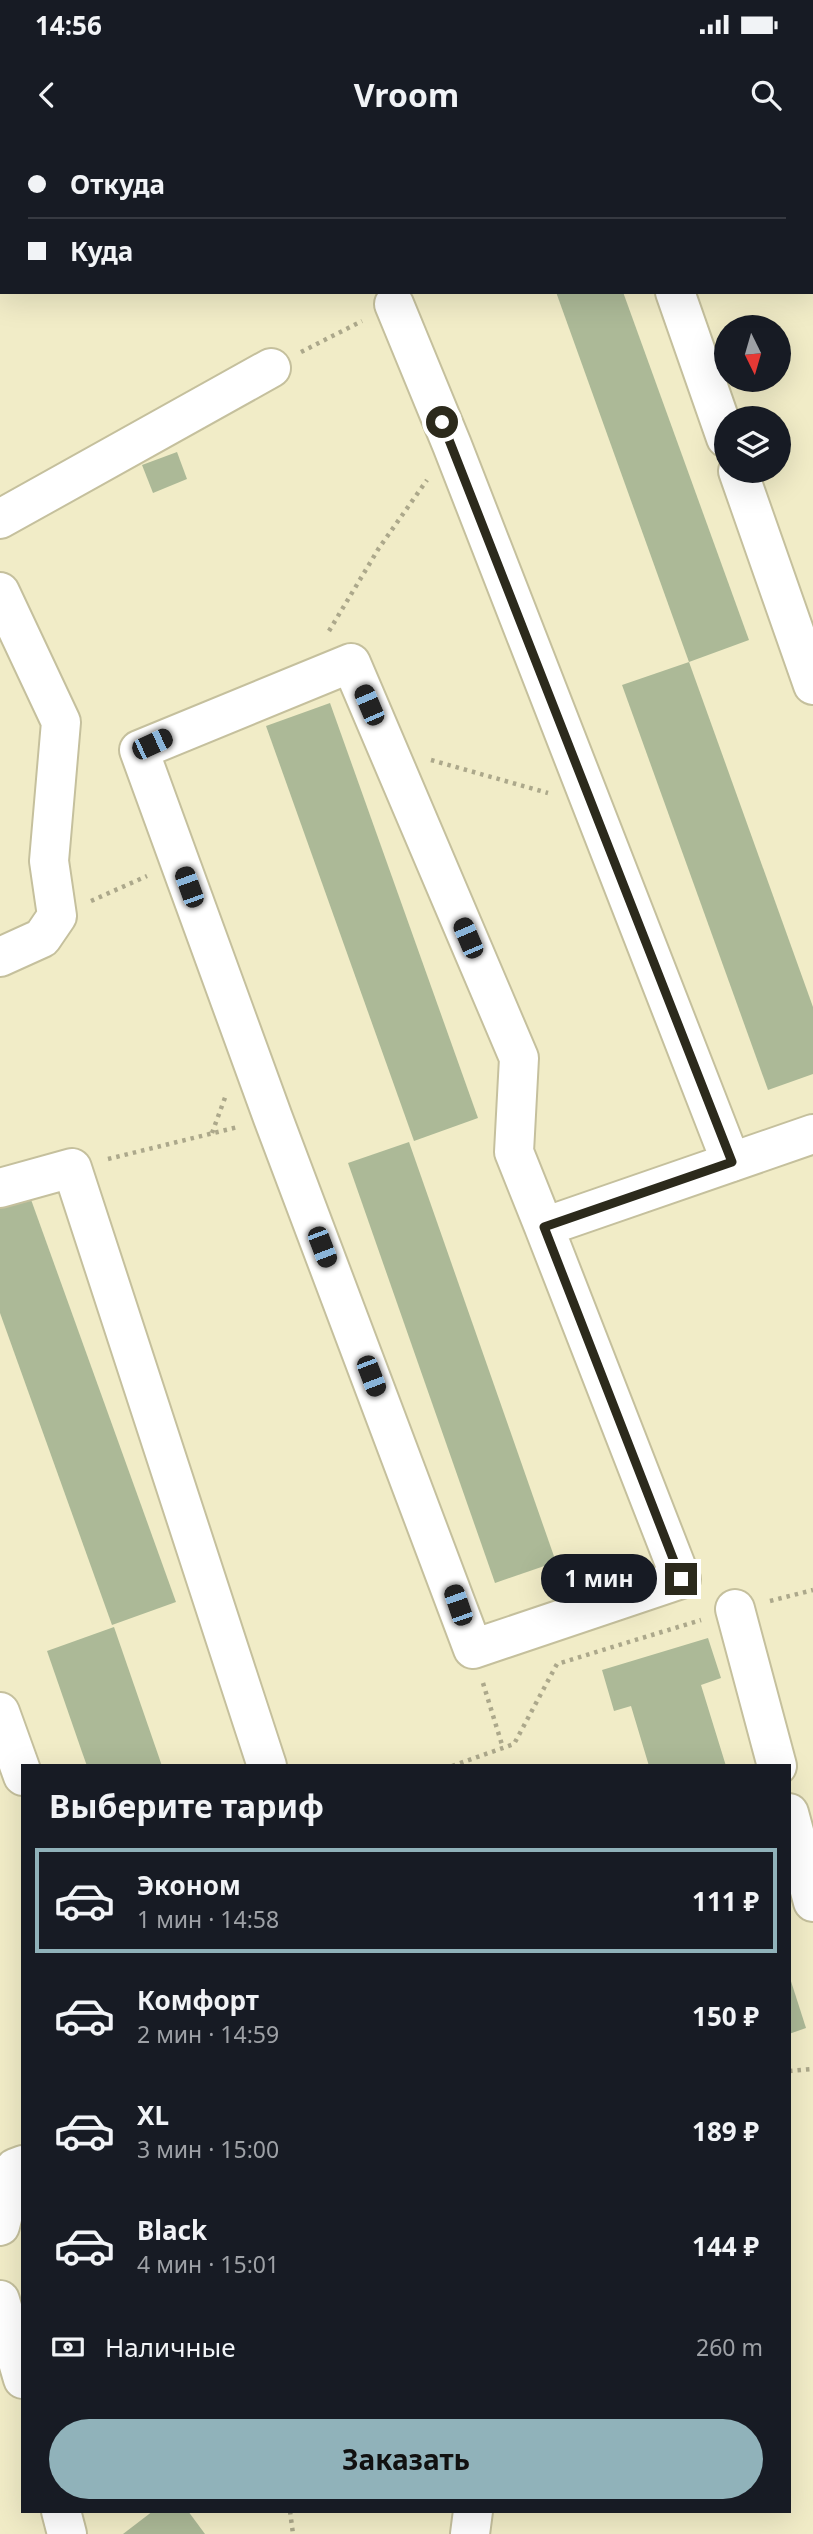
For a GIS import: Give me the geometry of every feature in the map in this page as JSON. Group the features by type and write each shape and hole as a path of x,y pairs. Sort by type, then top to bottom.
{"street":[{"path":"676,294 715,406"},
{"path":"394,304 457,458 732,1162"},
{"path":"0,519 271,368"},
{"path":"742,483 813,685"},
{"path":"0,592 61,722 49,861 57,916 42,938 0,957"},
{"path":"351,663 519,1058 513,1152 681,1579 473,1649 273,1118 180,861 139,750 351,663"},
{"path":"544,1227 813,1134"},
{"path":"0,1188 72,1168 266,1764"},
{"path":"735,1609 776,1764"},
{"path":"0,1712 21,1770"},
{"path":"791,1820 813,1902"},
{"path":"0,2226 15,2168 21,2166"},
{"path":"0,2300 21,2372"},
{"path":"62,2513 67,2534"},
{"path":"470,2534 473,2513"}],"path":[{"path":"271,368 394,304"},
{"path":"323,640 379,548 412,502"},
{"path":"387,747 593,806"},
{"path":"57,916 180,861"},
{"path":"133,1153 212,1133"},
{"path":"458,1764 514,1744 557,1664 735,1609"},
{"path":"473,1649 503,1748"},
{"path":"791,2071 813,2069"},
{"path":"289,2513 293,2534"}],"building":[{"path":"557,294 624,294 749,640 689,662"},
{"path":"177,452 187,479 153,493 142,465"},
{"path":"689,662 813,1007 813,1074 768,1090 622,685"},
{"path":"330,703 478,1118 414,1141 266,726"},
{"path":"409,1142 556,1562 495,1583 348,1163"},
{"path":"29,1194 176,1602 112,1625 0,1313 0,1205"},
{"path":"114,1627 161,1764 86,1764 47,1651"},
{"path":"708,1638 721,1678 701,1685 725,1764 648,1764 631,1706 614,1711 602,1670"},
{"path":"791,1981 806,2028 791,2033"},
{"path":"150,2513 189,2513 205,2534 123,2534"}],"route":[{"path":"442,422 732,1162 544,1227 681,1579"}]}
